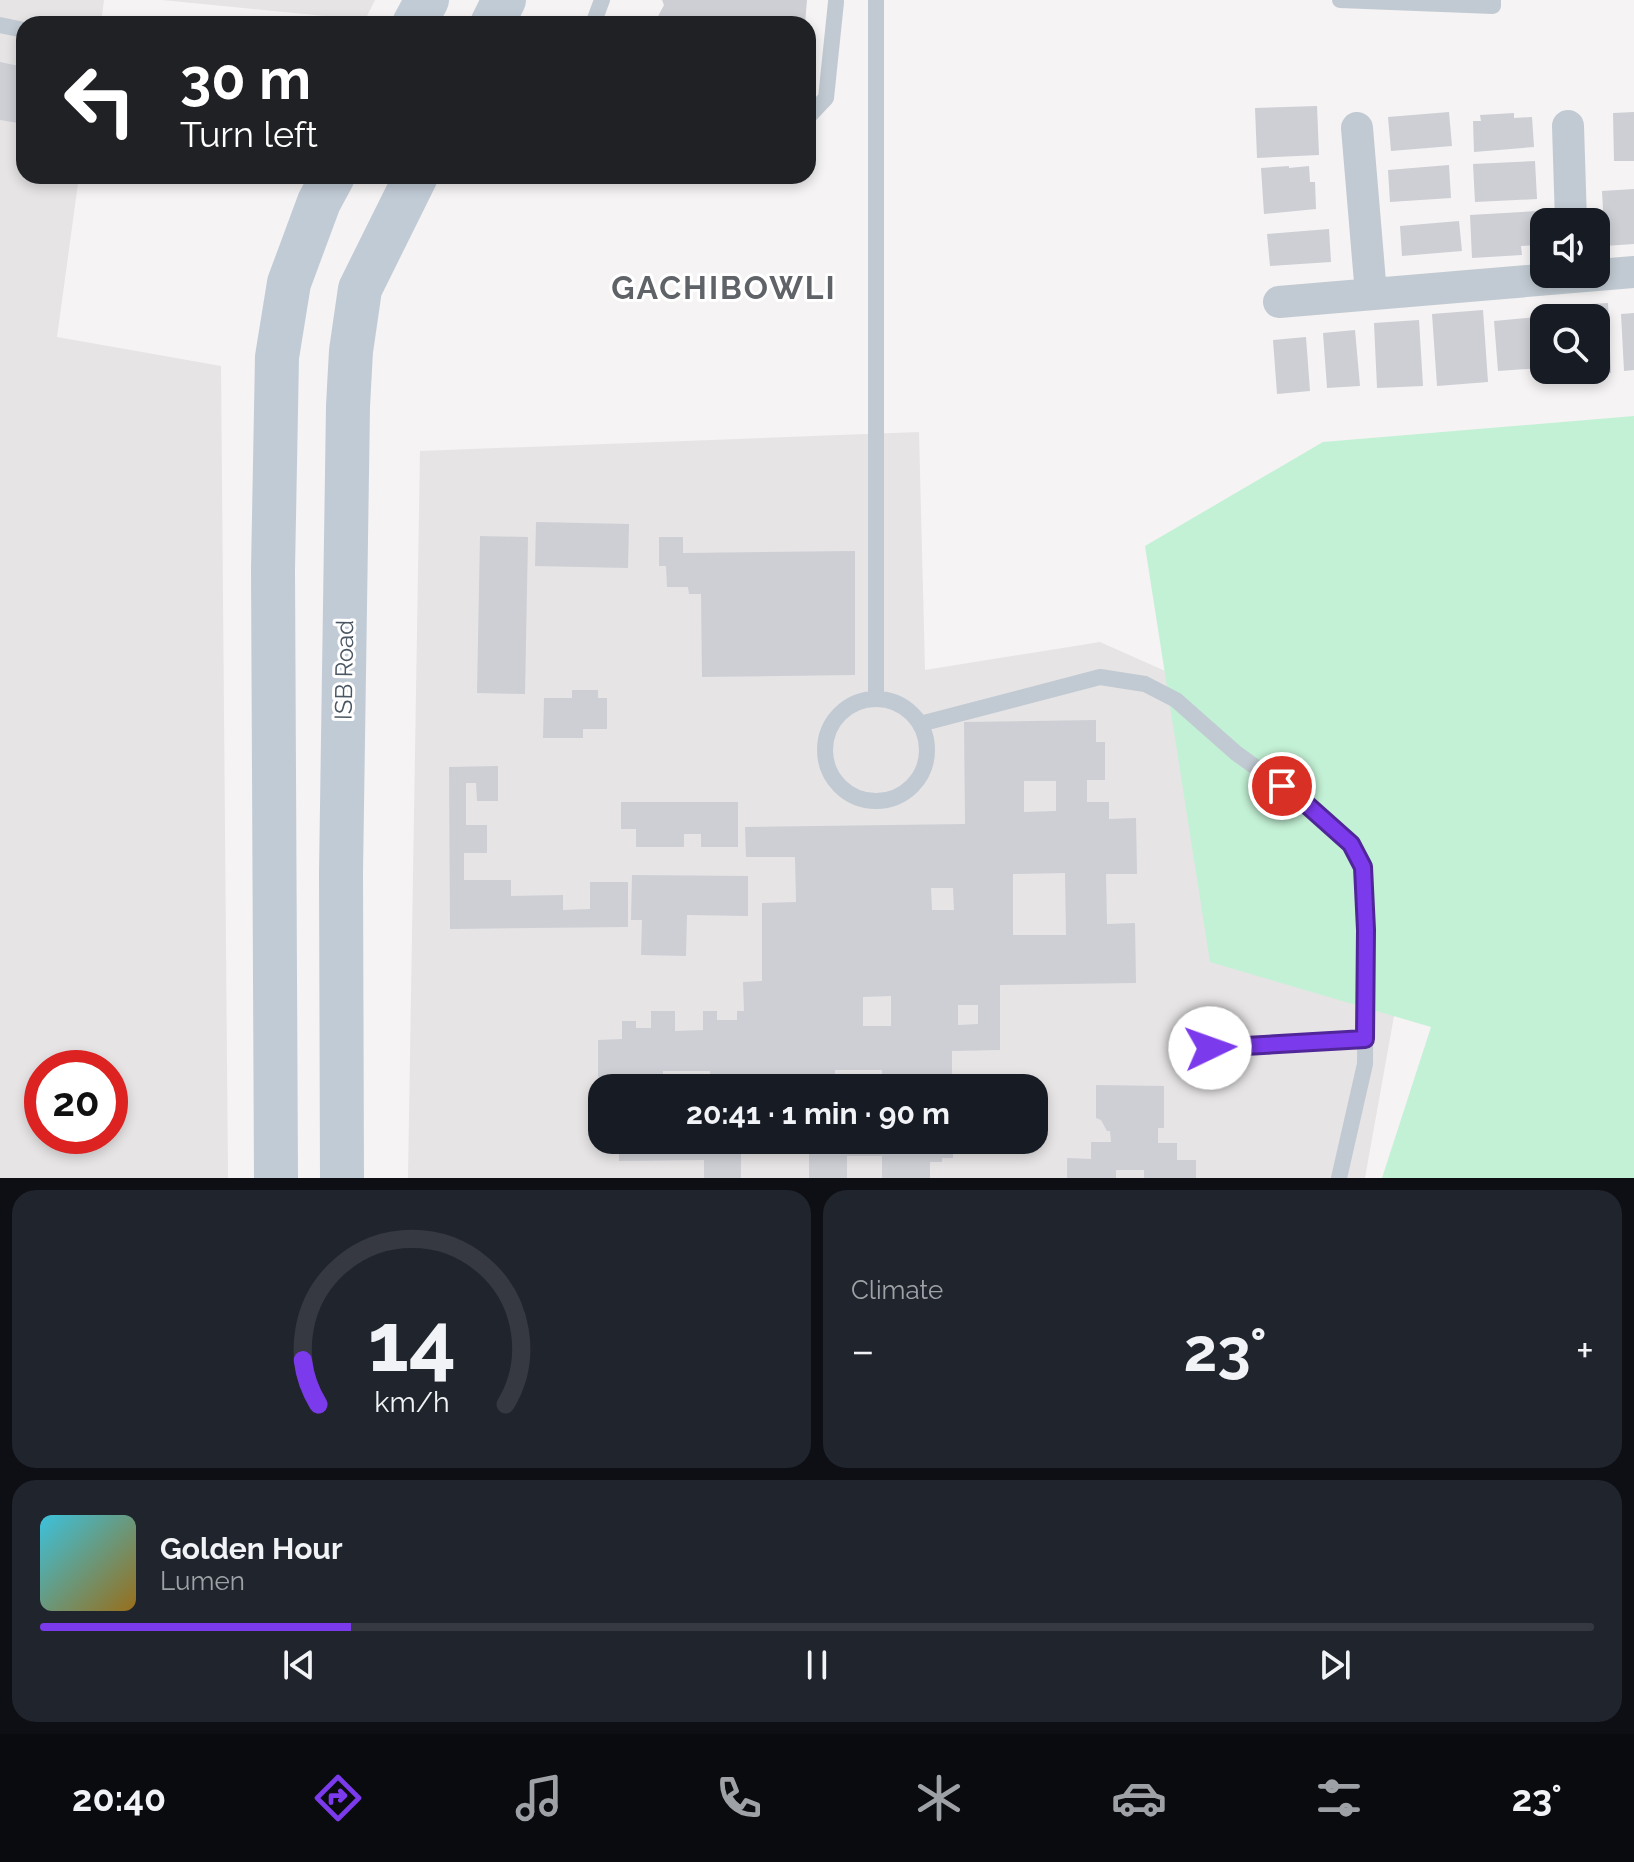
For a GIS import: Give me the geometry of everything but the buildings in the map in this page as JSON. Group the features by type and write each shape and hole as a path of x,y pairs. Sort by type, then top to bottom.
{"main road":[{"path":"276,1178 273,570 277,357 289,283 329,184"},
{"name":"ISB Road","path":"342,1178 341,896 347,421 351,351 360,289 412,184"},
{"path":"275,897 341,896"}],"street":[{"path":"1568,126 1571,208"},
{"path":"1357,128 1371,294"},
{"path":"1610,274 1634,272"},
{"path":"1279,302 1530,280"}],"lane":[{"path":"876,0 876,699"},
{"path":"1340,0 1493,6 1493,0"},
{"path":"816,109 826,98 836,2"},
{"path":"920,724 1100,677 1145,684 1176,700 1236,753 1305,803 1351,844 1363,867 1365,1064 1339,1178"},
{"path":"876,699 889,700 912,713 927,743 925,764 915,782 899,795 880,801 859,799 841,788 829,772 824,752 828,731 839,714 856,702 876,699"},
{"path":"1179,1049 1365,1039"}],"shaded area":[{"path":"0,0 104,0 102,16 16,16 16,184 78,184 57,337 221,366 228,1178 0,1178"},
{"path":"162,0 375,0 367,16 324,16"},
{"path":"919,432 925,670 1100,642 1356,756 1406,949 1365,1178 408,1178 420,451"}],"green space":[{"path":"1634,416 1634,1178 1382,1178 1431,1027 1210,962 1145,546 1323,442"}],"district":[{"name":"GACHIBOWLI","path":"724,287"}],"route":[{"path":"1210,1048 1365,1039 1363,867 1351,844 1282,786"}]}
